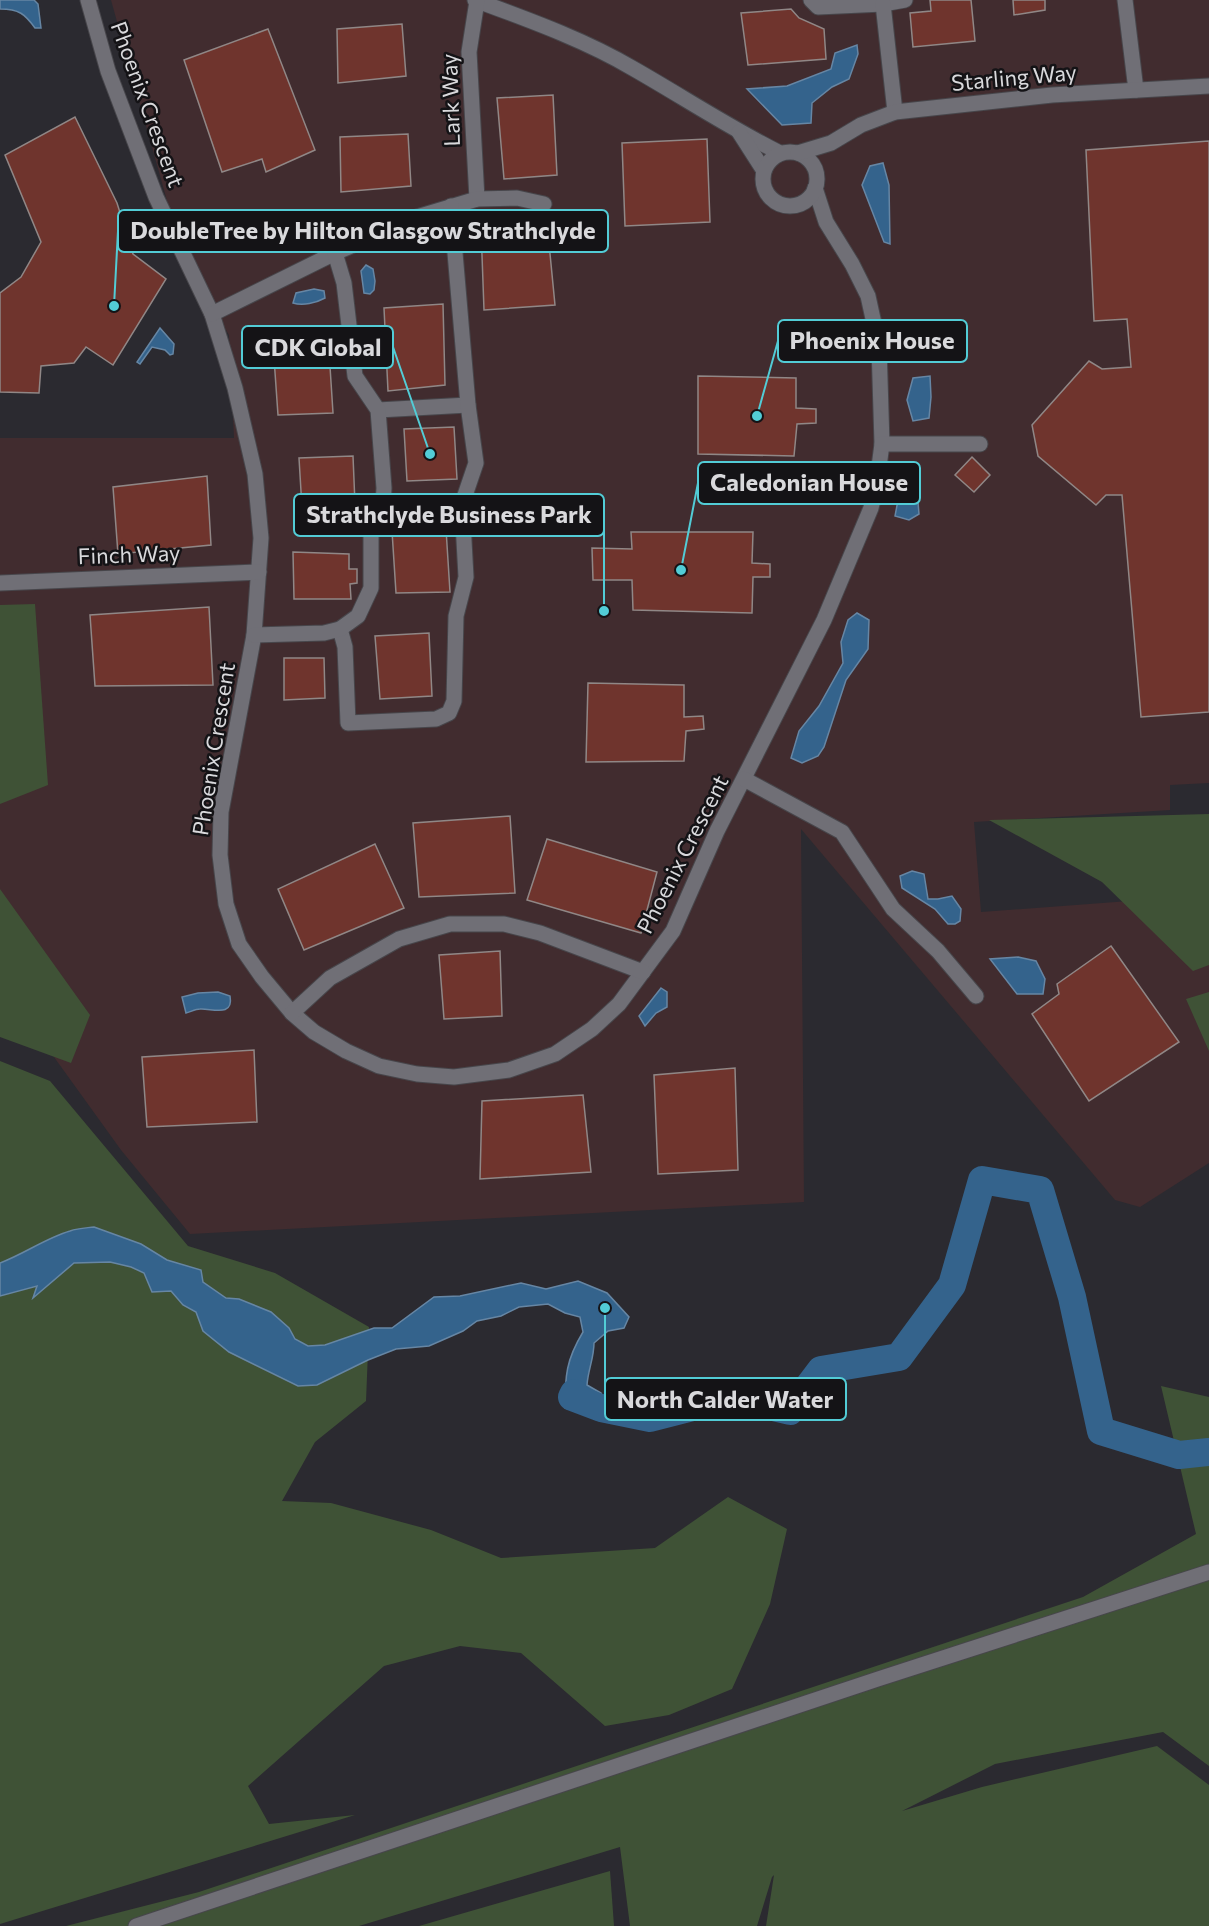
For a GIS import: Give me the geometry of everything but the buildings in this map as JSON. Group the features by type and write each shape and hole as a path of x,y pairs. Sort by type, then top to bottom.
{"street":[{"name":"Phoenix Crescent","path":"88,0 108,71 156,197 212,314 235,388 255,474 261,538 254,635 221,812 220,855 226,904 239,944 262,977 292,1013 314,1032 346,1051 379,1066 417,1074 454,1077 509,1070 555,1054 592,1029 619,1004 673,931 717,831 824,620 871,508 877,482 882,444 879,346 868,296 852,264 826,222 815,188"},
{"path":"476,0 602,52 633,68 739,132 780,153 798,153 809,160 816,171"},
{"name":"Lark Way","path":"476,0 469,52 477,199"},
{"path":"811,0 818,7 883,4 905,0"},
{"path":"1125,0 1136,90"},
{"path":"883,4 895,112"},
{"name":"Starling Way","path":"798,153 831,143 861,125 895,112 1028,97 1209,86"},
{"path":"739,132 764,171"},
{"path":"780,153 767,164 764,171 764,187 775,201 783,205 799,204 806,200 815,188 816,171 831,143"},
{"path":"212,314 335,253 395,226 451,206 477,199 517,198 544,204"},
{"name":"Phoenix Crescent","path":"799,204 826,222"},
{"path":"340,629 345,647 348,723 436,719 449,713 454,701 456,615 466,577 462,504 476,463 468,405 451,206"},
{"path":"254,635 324,633 340,629 358,616 371,588 371,524 383,505 384,488 378,410 355,375 344,283 335,253"},
{"path":"378,410 468,405"},
{"path":"882,444 980,444"},
{"path":"383,505 462,504"},
{"name":"Finch Way","path":"0,583 259,572"},
{"path":"744,779 842,831 893,909 938,951 976,996"},
{"path":"292,1013 330,978 399,939 450,924 504,924 540,933 644,972"},
{"path":"136,1926 878,1679 1209,1572"}],"shaded area":[{"path":"111,0 1209,0 1209,783 1170,785 1170,810 974,822 981,912 1209,895 1209,1163 1140,1207 1115,1200 801,829 804,1202 190,1234 121,1150 41,1039 0,994 0,438 234,438 229,335 183,258"}],"green space":[{"path":"35,604 48,785 0,804 0,605"},
{"path":"1209,814 1209,965 1193,971 1102,882 989,820"},
{"path":"0,889 90,1015 71,1063 0,1037"},
{"path":"1209,992 1209,1051 1186,999"},
{"path":"0,1061 50,1081 188,1246 275,1273 369,1327 366,1401 315,1442 282,1501 331,1503 431,1530 501,1558 655,1548 728,1497 787,1529 770,1604 732,1689 669,1715 605,1726 521,1653 460,1646 384,1666 248,1786 269,1824 355,1815 0,1924"},
{"path":"1161,1386 1209,1397 1209,1766 1163,1732 995,1764 902,1811 982,1787 1157,1746 1209,1785 1209,1926 766,1926 774,1875 757,1926 630,1926 620,1847 359,1926 66,1926 199,1892 1083,1597 1196,1534"},
{"path":"610,1871 614,1926 419,1926"}],"water":[{"path":"0,0 34,0 38,4 41,28 35,28 25,16 17,11 0,9"},
{"path":"857,45 858,54 849,79 832,87 812,103 811,123 782,125 747,89 787,86 831,69 835,53"},
{"path":"883,163 889,185 890,244 884,242 862,185 870,166"},
{"path":"366,265 373,269 375,281 374,290 370,294 364,293 361,271"},
{"path":"314,289 324,291 325,298 309,304 293,303 296,293"},
{"path":"160,328 174,344 173,354 170,355 165,350 152,347 140,364 137,362"},
{"path":"930,376 929,418 913,421 907,400 913,378"},
{"path":"912,479 917,490 919,514 909,520 895,516 899,495"},
{"path":"857,613 869,620 868,649 846,680 824,747 818,756 802,763 791,758 799,731 819,706 843,663 841,642 848,620"},
{"path":"912,871 924,874 928,899 952,896 961,909 960,921 948,924 935,909 902,888 900,876"},
{"path":"1018,957 1036,961 1045,979 1043,994 1017,994 990,959"},
{"path":"661,988 667,992 667,1007 656,1013 645,1026 639,1016"},
{"path":"218,992 230,996 229,1007 225,1010 198,1009 186,1013 182,997"},
{"path":"94,1227 141,1244 167,1260 201,1270 203,1282 226,1298 239,1299 271,1312 289,1328 295,1339 308,1346 325,1345 374,1328 392,1328 434,1297 460,1296 521,1283 546,1289 578,1281 607,1293 629,1317 624,1328 608,1331 594,1343 587,1385 601,1393 604,1415 594,1417 565,1408 568,1368 573,1351 583,1332 580,1317 565,1313 548,1304 519,1307 501,1316 477,1321 463,1331 429,1346 396,1349 317,1385 298,1386 229,1352 203,1331 196,1312 183,1305 171,1291 152,1292 144,1273 131,1267 110,1262 74,1263 33,1298 37,1286 0,1296 0,1263 61,1234"}],"waterway":[{"path":"574,1393 572,1397 601,1408 650,1418 732,1397 790,1411 821,1370 899,1357 952,1285 982,1180 1040,1190 1072,1297 1101,1431 1179,1455 1209,1452"}],"place":[{"name":"DoubleTree by Hilton Glasgow Strathclyde","path":"114,306"},
{"name":"Phoenix House","path":"757,416"},
{"name":"CDK Global","path":"430,454"},
{"name":"Caledonian House","path":"681,570"},
{"name":"Strathclyde Business Park","path":"604,611"},
{"name":"North Calder Water","path":"605,1308"}]}
